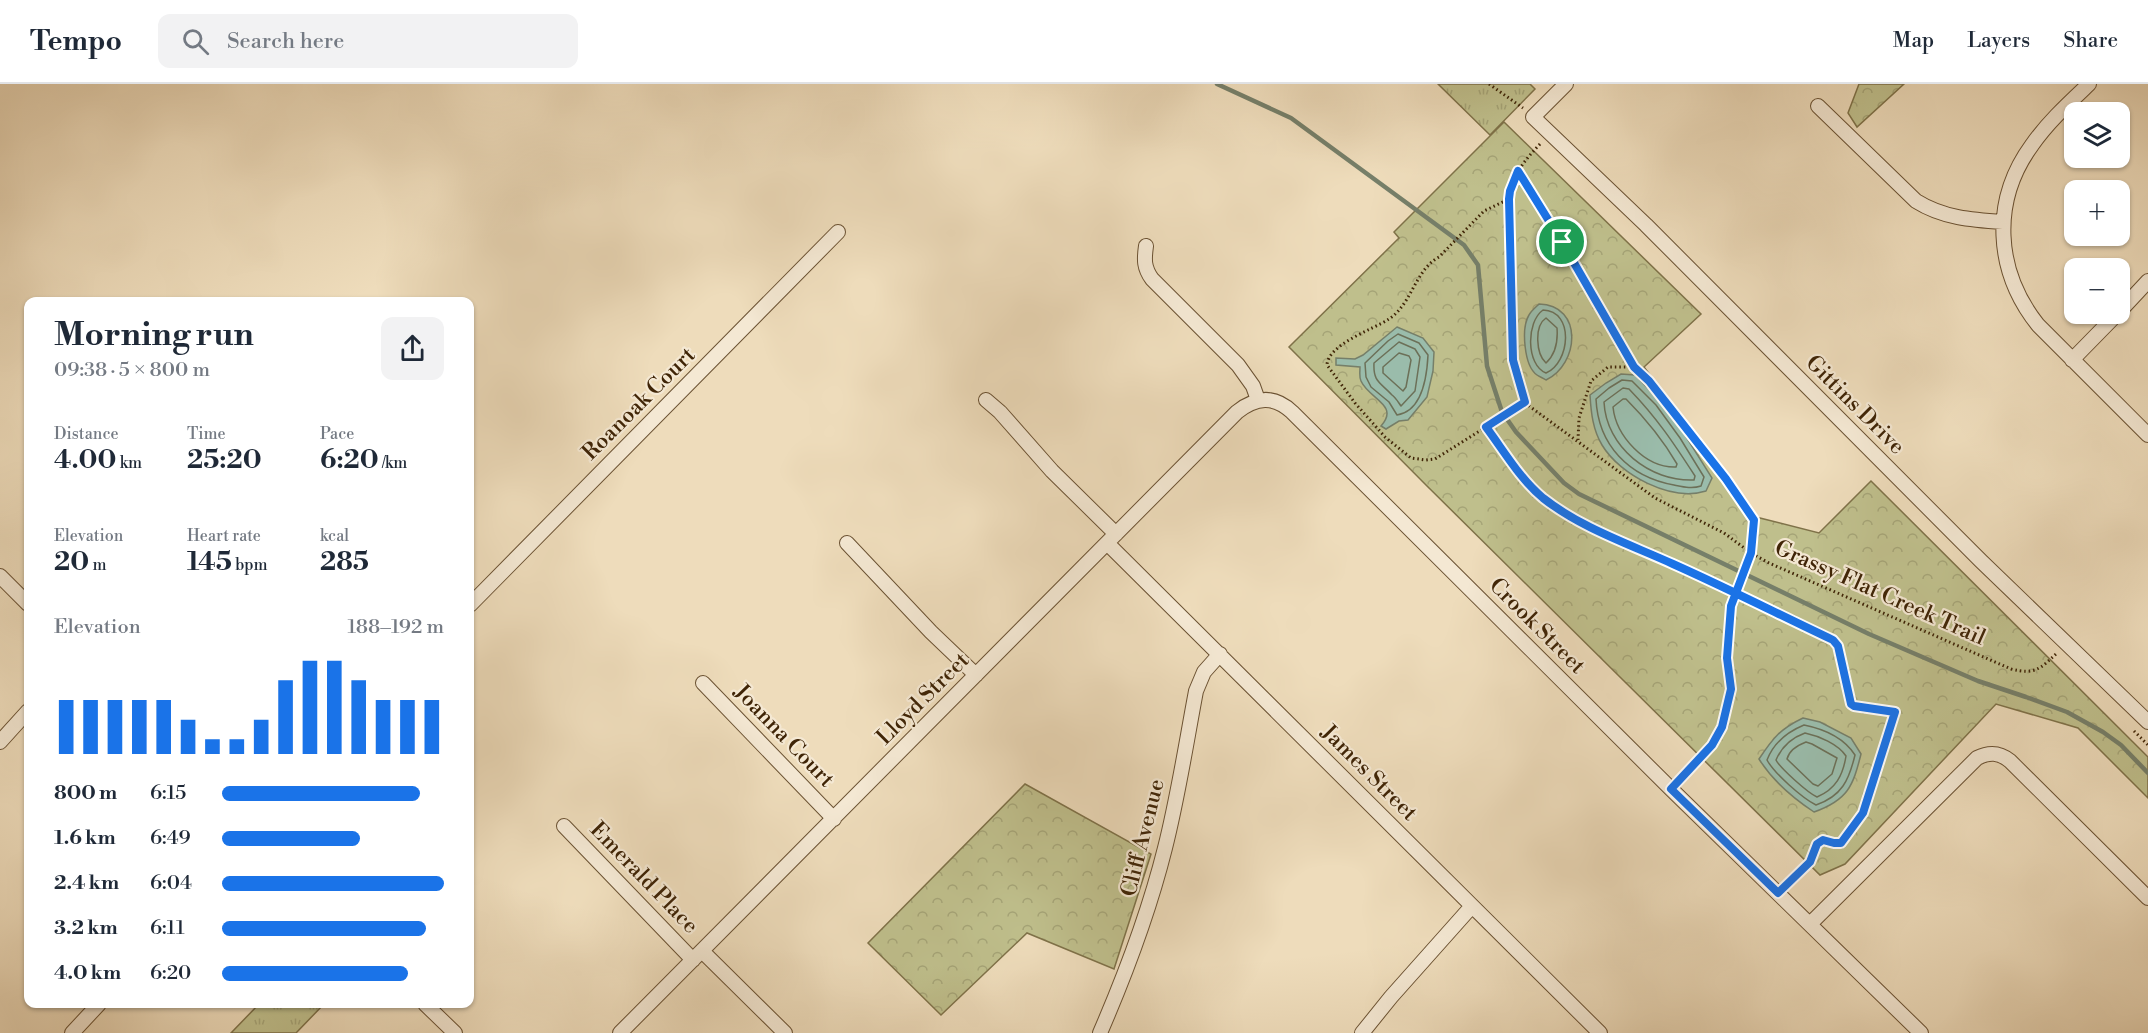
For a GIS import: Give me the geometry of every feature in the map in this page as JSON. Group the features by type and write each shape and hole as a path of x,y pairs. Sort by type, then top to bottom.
{"street":[{"path":"1533,117 1566,84"},
{"path":"2089,84 2044,129 2022,159 2008,192 2003,222 2006,256 2014,288 2038,325 2148,435"},
{"path":"1818,106 1916,201 1927,208 1950,216 2003,222"},
{"name":"Gittins Drive","path":"1533,117 1646,225 1981,561 2148,722"},
{"name":"Roanoak Court","path":"474,601 838,232"},
{"path":"1146,246 1144,263 1146,271 1244,373 1253,386 1258,400"},
{"path":"2130,300 2148,281"},
{"path":"2072,360 2106,324"},
{"name":"James Street","path":"986,400 1000,412 1111,539 1220,654 1600,1033"},
{"name":"Lloyd Street","path":"620,1033 1237,412 1258,400"},
{"name":"Crook Street","path":"1258,400 1276,401 1293,412 1671,789 1921,1033"},
{"path":"847,543 924,626 976,675"},
{"path":"0,576 24,600"},
{"name":"Cliff Avenue","path":"1100,1033 1127,970 1159,870 1170,828 1196,692 1204,672 1220,654"},
{"name":"Joanna Court","path":"704,683 834,819"},
{"path":"0,742 24,715"},
{"path":"1810,924 1977,758 1991,753 2010,761 2148,898"},
{"name":"Emerald Place","path":"564,826 634,901 785,1033"},
{"path":"1362,1033 1472,906"},
{"path":"72,1033 95,1008"},
{"path":"429,1008 455,1033"}],"path":[{"path":"1489,84 1533,117"},
{"path":"1550,133 1518,171 1509,199 1513,360 1525,402 1655,498 1724,533 1751,553"},
{"path":"1518,171 1634,367 1649,381 1726,479 1754,520 1751,553"},
{"path":"1509,199 1484,211 1422,272 1395,313 1342,345 1330,355 1327,365 1379,432 1411,458 1435,459 1525,402"},
{"path":"1578,441 1579,418 1591,381 1608,367 1634,367"},
{"path":"1486,427 1528,483 1558,509 1833,640 1838,646 1851,704 1895,712 1860,819 1841,843 1823,840 1817,844 1810,862 1778,893"},
{"name":"Grassy Flat Creek Trail","path":"1671,789 1712,745 1722,727 1731,689 1727,641 1731,606 1751,553 2011,669 2033,672 2042,668 2056,655"}],"green space":[{"path":"1438,84 1530,84 1535,89 1490,135"},
{"path":"1859,84 1904,84 1857,127 1848,113"},
{"path":"1504,122 1701,314 1644,367 1756,517 1819,533 1871,481 2148,757 2148,798 2078,728 1996,704 1845,864 1820,875 1289,347 1399,238 1394,232"},
{"path":"1025,784 1151,854 1114,969 1027,933 941,1015 868,943"},
{"path":"255,1008 320,1008 296,1033 231,1033"}],"water":[{"path":"1539,304 1554,307 1564,314 1570,325 1572,337 1565,362 1546,380 1537,375 1529,364 1525,346 1527,321"},
{"path":"1397,327 1423,338 1434,352 1433,371 1427,397 1408,420 1399,421 1386,429 1381,426 1386,419 1385,407 1361,381 1360,367 1336,365 1336,358 1355,359 1363,355"},
{"path":"1621,374 1635,375 1660,401 1685,435 1712,478 1706,491 1678,493 1648,483 1621,466 1602,445 1593,421 1590,395"},
{"path":"1803,718 1820,722 1851,738 1861,754 1852,783 1847,791 1835,802 1814,812 1783,788 1759,759 1778,735 1788,726"}],"waterway":[{"path":"1217,84 1291,118 1464,245 1478,265 1487,366 1502,412 1516,432 1564,483 1579,494 1869,634 1978,681 2067,712 2121,745 2148,773"}],"route":[{"path":"1562,242 1518,171 1513,180 1509,199 1513,360 1525,402 1486,427 1528,483 1558,509 1575,519 1678,566 1735,593 1833,640 1838,646 1851,704 1895,712 1860,819 1841,843 1823,840 1817,844 1810,862 1778,893 1671,789 1712,745 1722,727 1731,689 1727,641 1731,606 1735,593 1751,553 1754,520 1726,479 1649,381 1634,367 1562,242"}]}
